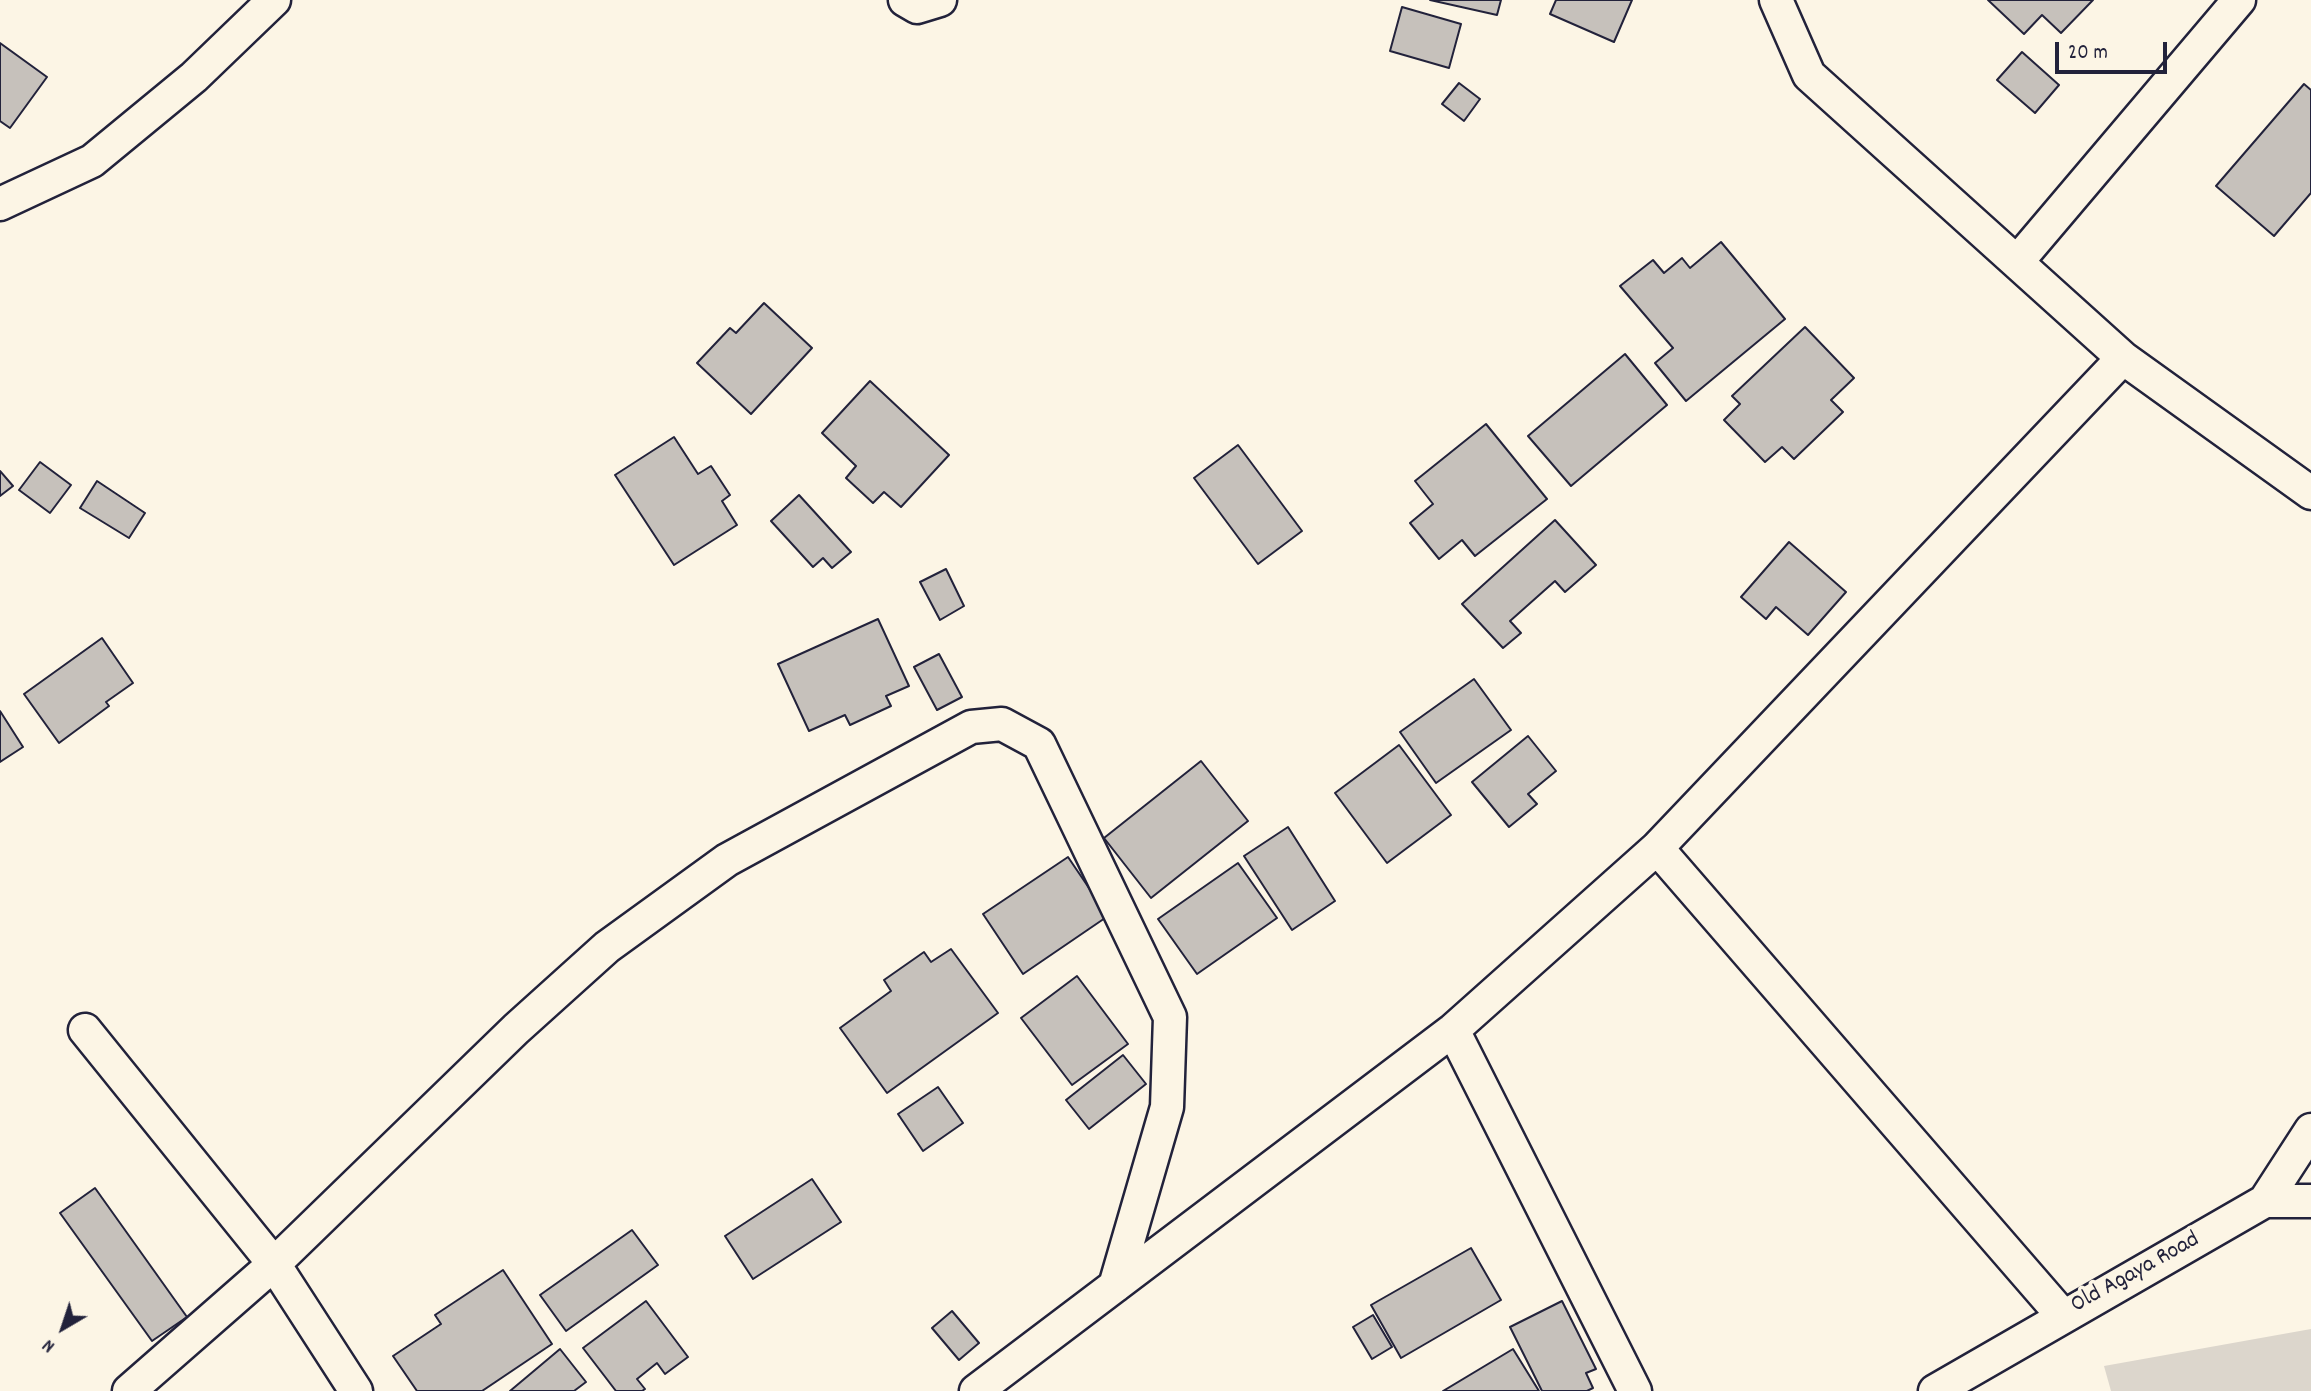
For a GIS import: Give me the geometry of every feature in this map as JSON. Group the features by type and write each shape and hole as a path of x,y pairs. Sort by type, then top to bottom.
{"street":[{"path":"0,204 92,161 194,77 274,0"},
{"path":"905,0 917,7 940,0"},
{"path":"1776,0 1808,75 2123,358 2311,493"},
{"path":"2017,262 2239,0"},
{"path":"976,1391 1453,1030 1657,848 2123,358"},
{"path":"129,1391 274,1264 516,1029 607,947 727,860 971,727 1002,724 1039,744 1170,1017 1167,1107 1115,1286"},
{"path":"1657,848 2062,1315"},
{"path":"85,1030 274,1264 356,1391"},
{"path":"1453,1030 1635,1391"},
{"name":"Old Agaya Road","path":"1935,1391 2062,1315 2265,1201 2311,1130"},
{"path":"2265,1201 2311,1201"}],"shaded area":[{"path":"2311,1329 2311,1391 2111,1391 2104,1366"}],"building":[{"path":"1430,0 1501,0 1497,15"},
{"path":"1556,0 1632,0 1614,42 1550,14"},
{"path":"1988,0 2093,0 2061,33 2042,15 2024,34"},
{"path":"1402,7 1461,24 1449,68 1390,51"},
{"path":"0,43 47,77 10,128 0,121"},
{"path":"2022,52 2059,85 2035,113 1997,80"},
{"path":"1459,83 1480,99 1464,121 1442,104"},
{"path":"2304,84 2311,90 2311,193 2274,236 2216,186"},
{"path":"1721,242 1785,319 1686,401 1655,363 1673,348 1620,286 1653,260 1664,273 1682,258 1690,268"},
{"path":"764,303 812,348 751,414 697,363 730,328 736,333"},
{"path":"1805,327 1854,378 1831,400 1843,412 1794,459 1782,447 1765,462 1724,420 1740,404 1732,396"},
{"path":"1625,354 1667,405 1571,486 1528,436"},
{"path":"870,381 949,455 901,507 884,492 873,503 846,478 856,466 822,433"},
{"path":"1486,424 1547,499 1475,556 1462,540 1439,559 1410,523 1433,504 1415,481"},
{"path":"674,437 698,474 711,466 730,495 722,501 737,525 674,565 615,475"},
{"path":"1238,445 1302,531 1258,564 1194,478"},
{"path":"40,462 71,485 50,513 19,490"},
{"path":"0,471 13,486 0,496"},
{"path":"97,481 145,513 129,538 80,508"},
{"path":"799,495 851,552 832,568 823,558 813,567 771,521"},
{"path":"1555,520 1596,565 1565,592 1555,581 1510,621 1521,633 1503,648 1462,604"},
{"path":"1789,542 1846,592 1808,635 1776,607 1766,619 1741,597"},
{"path":"946,569 964,606 940,620 920,582"},
{"path":"878,619 909,686 886,696 891,706 850,725 845,715 809,731 778,664"},
{"path":"102,638 133,683 106,702 109,706 59,743 24,694"},
{"path":"939,654 962,697 937,710 914,667"},
{"path":"1474,679 1511,730 1436,783 1400,732"},
{"path":"0,711 23,747 0,762"},
{"path":"1528,736 1556,771 1528,794 1537,804 1509,827 1472,782"},
{"path":"1399,745 1451,815 1387,863 1335,793"},
{"path":"1201,761 1248,821 1151,898 1104,838"},
{"path":"1288,827 1335,901 1292,930 1244,856"},
{"path":"1068,857 1108,916 1023,974 983,914"},
{"path":"1238,863 1277,918 1197,974 1158,919"},
{"path":"951,949 998,1013 887,1093 840,1028 891,991 884,980 924,952 931,962"},
{"path":"1077,976 1128,1044 1072,1085 1021,1018"},
{"path":"1123,1055 1146,1084 1089,1129 1066,1100"},
{"path":"938,1087 963,1123 923,1151 898,1114"},
{"path":"812,1179 841,1222 753,1279 725,1236"},
{"path":"95,1188 187,1317 152,1341 60,1213"},
{"path":"632,1230 658,1265 566,1331 540,1295"},
{"path":"1471,1248 1501,1300 1401,1358 1371,1305"},
{"path":"503,1270 552,1344 482,1391 417,1391 393,1356 441,1324 435,1315"},
{"path":"646,1301 688,1357 665,1374 657,1363 637,1379 645,1389 642,1391 616,1391 583,1348"},
{"path":"1562,1301 1596,1369 1586,1373 1593,1388 1587,1391 1542,1391 1510,1327"},
{"path":"952,1311 979,1343 959,1360 932,1328"},
{"path":"1373,1315 1392,1347 1372,1359 1353,1327"},
{"path":"560,1349 586,1382 574,1391 510,1391"},
{"path":"1513,1349 1539,1391 1443,1391"}]}
